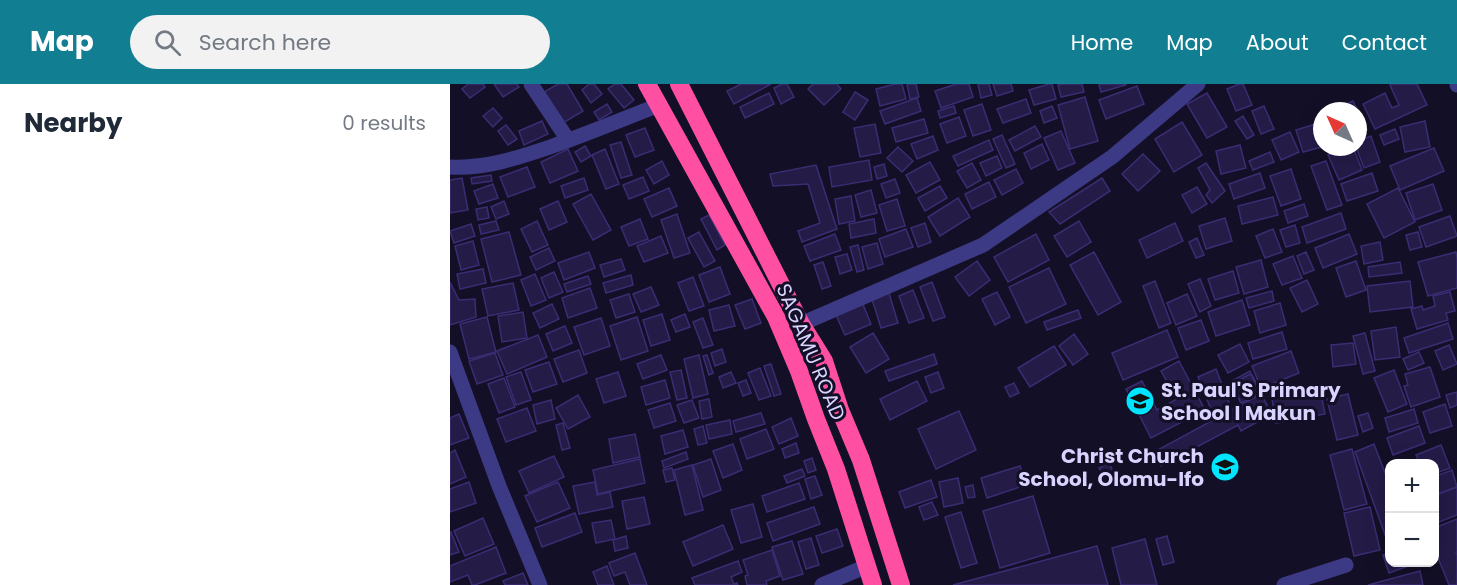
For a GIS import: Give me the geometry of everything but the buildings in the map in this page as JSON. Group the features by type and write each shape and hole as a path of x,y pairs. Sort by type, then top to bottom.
{"highway":[{"name":"SAGAMU ROAD","path":"647,84 776,317 836,469 873,585"},
{"name":"SAGAMU ROAD","path":"679,84 801,324 824,361 840,410 861,460 901,585"}],"street":[{"path":"531,84 568,140"},
{"path":"801,324 983,245 1112,157 1193,86"},
{"path":"450,167 468,168 518,158 659,105"},
{"path":"450,352 499,486 540,585"},
{"path":"1284,585 1346,565"},
{"path":"822,585 867,566"}],"place":[{"name":"St. Paul'S Primary School I Makun","path":"1140,401"},
{"name":"Christ Church School, Olomu-Ifo","path":"1225,467"}]}
